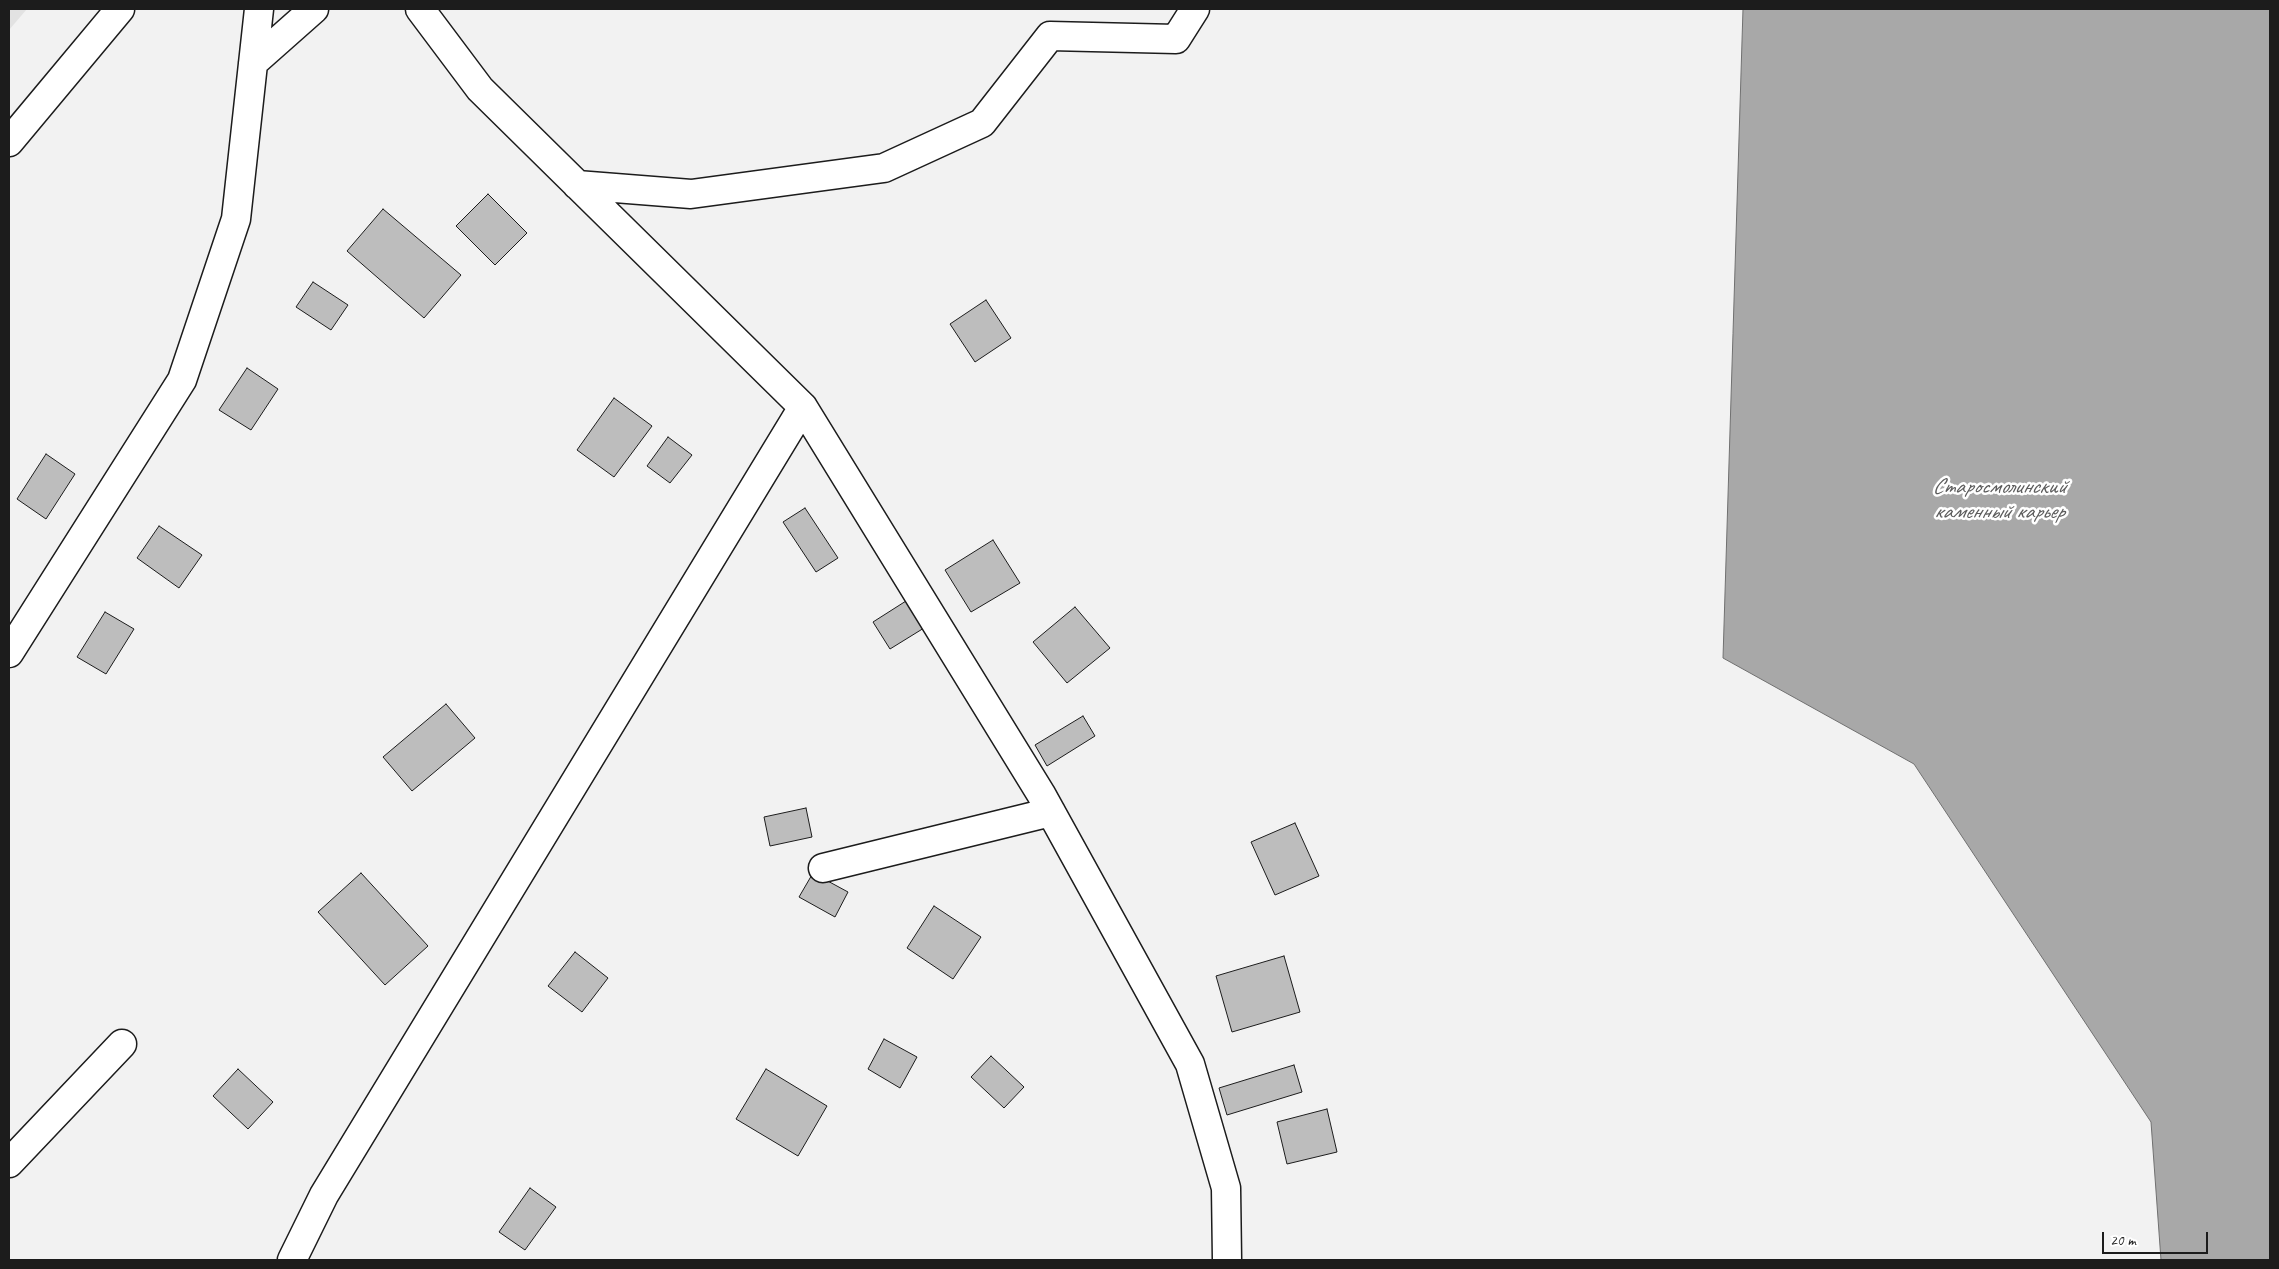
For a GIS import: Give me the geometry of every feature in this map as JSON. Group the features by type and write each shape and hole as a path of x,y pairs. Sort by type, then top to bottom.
{"street":[{"path":"9,142 120,9"},
{"path":"9,653 182,380 236,218 259,9"},
{"path":"253,64 314,9"},
{"path":"420,9 480,89 803,407 1051,812 1190,1064 1226,1188 1227,1260"},
{"path":"577,185 691,194 884,168 982,123 1050,36 1176,39 1195,9"},
{"path":"292,1260 324,1195 803,407"},
{"path":"823,868 1051,812"},
{"path":"9,1163 122,1044"}],"shaded area":[{"path":"9,9 27,9 9,30"}],"water":[{"name":"Старосмолинский каменный карьер","path":"1743,9 2270,9 2270,1260 2161,1260 2151,1122 1914,764 1723,658"}],"building":[{"path":"488,194 527,233 495,265 456,226"},
{"path":"383,209 461,275 424,318 347,251"},
{"path":"313,282 348,305 331,330 296,307"},
{"path":"986,300 1011,338 975,362 950,324"},
{"path":"247,368 278,389 251,430 219,410"},
{"path":"614,398 652,426 614,477 577,450"},
{"path":"668,437 692,455 670,483 647,466"},
{"path":"46,454 75,474 46,519 17,499"},
{"path":"805,508 838,558 816,572 783,522"},
{"path":"159,526 202,555 179,588 137,558"},
{"path":"993,540 1020,583 971,612 945,570"},
{"path":"906,601 924,628 890,649 873,622"},
{"path":"1075,607 1110,648 1067,683 1033,642"},
{"path":"105,612 134,629 106,674 77,657"},
{"path":"446,704 475,738 412,791 383,757"},
{"path":"1083,716 1095,736 1047,766 1035,745"},
{"path":"806,808 812,837 770,846 764,817"},
{"path":"1295,823 1319,876 1275,895 1251,842"},
{"path":"361,873 428,946 385,985 318,912"},
{"path":"813,873 848,892 835,917 799,897"},
{"path":"934,906 981,937 953,979 907,948"},
{"path":"575,952 608,978 582,1012 548,986"},
{"path":"1284,956 1300,1012 1232,1032 1216,976"},
{"path":"884,1039 917,1057 900,1088 868,1069"},
{"path":"991,1056 1024,1087 1004,1108 971,1077"},
{"path":"1294,1065 1302,1092 1227,1115 1219,1088"},
{"path":"238,1069 273,1102 248,1129 213,1096"},
{"path":"766,1069 827,1106 798,1156 736,1119"},
{"path":"1327,1109 1337,1152 1287,1164 1277,1122"},
{"path":"530,1188 556,1207 525,1250 499,1232"}]}
